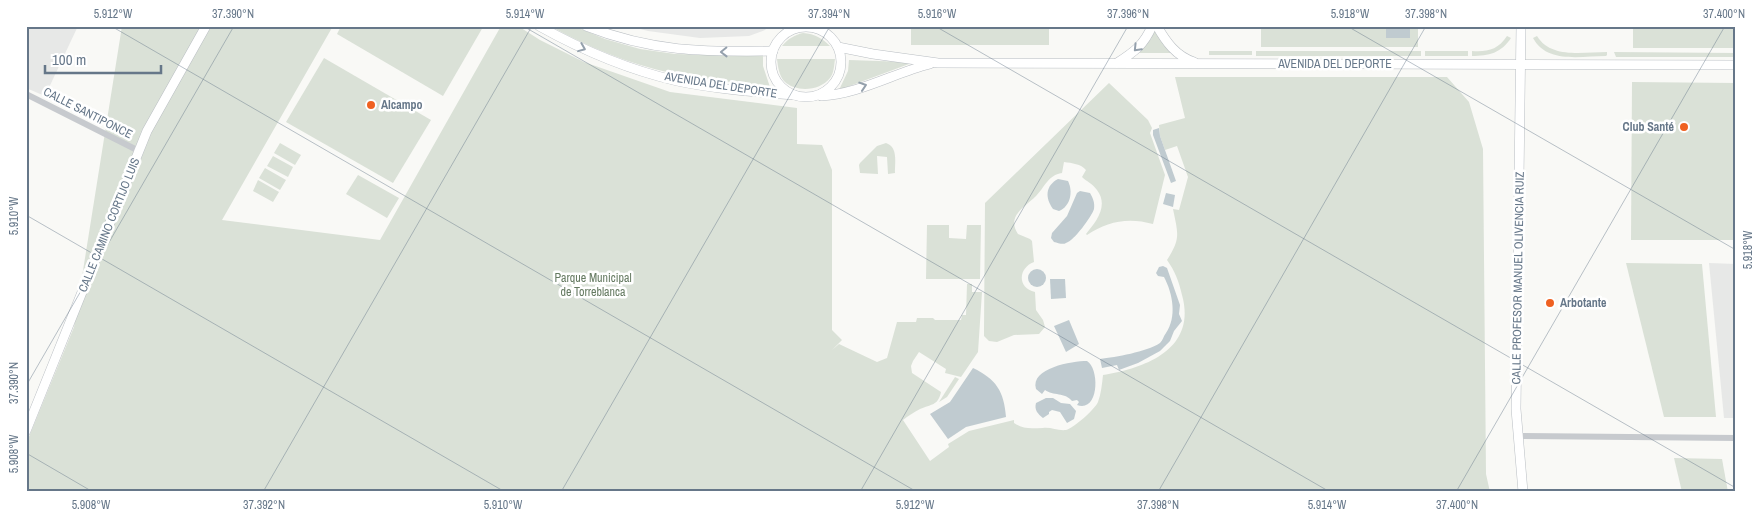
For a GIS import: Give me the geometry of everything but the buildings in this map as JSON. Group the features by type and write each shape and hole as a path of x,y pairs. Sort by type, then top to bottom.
{"street":[{"name":"CALLE CAMINO CORTIJO LUIS","path":"26,431 147,131 206,26"},
{"name":"AVENIDA DEL DEPORTE","path":"539,26 570,43 619,63 677,81 794,96"},
{"path":"586,26 640,44 675,50 710,52 773,51"},
{"path":"1115,64 1135,52 1148,36 1152,26"},
{"path":"1157,26 1165,41 1183,58 1201,64"},
{"name":"CALLE PROFESOR MANUEL OLIVENCIA RUIZ","path":"1521,26 1516,409 1523,492"},
{"path":"804,27 822,29 841,53 838,78 827,91 816,96 805,98 794,96 784,90 777,82 771,62 773,51 788,30 804,27"},
{"name":"AVENIDA DEL DEPORTE","path":"838,47 873,54 935,62 1736,66"},
{"name":"AVENIDA DEL DEPORTE","path":"816,96 837,95 935,62"},
{"name":"CALLE SANTIPONCE","path":"26,94 139,151"},
{"path":"1518,436 1736,438"}],"shaded area":[{"path":"26,26 78,26 45,96 26,88"},
{"path":"629,26 769,26 765,30 749,36 700,38 648,31"},
{"path":"1386,26 1410,26 1410,38 1386,38"},
{"path":"1159,128 1176,181 1171,183 1153,135 1153,130"},
{"path":"1058,179 1068,181 1071,194 1066,206 1059,211 1053,209 1048,197 1051,185"},
{"path":"1080,191 1090,193 1094,203 1093,212 1073,238 1063,244 1054,242 1051,238 1052,233 1067,216 1077,193"},
{"path":"1166,193 1175,195 1173,207 1163,204"},
{"path":"1709,263 1736,264 1736,418 1724,418"},
{"path":"1159,267 1167,268 1180,305 1179,314 1182,321 1174,331 1170,341 1160,351 1138,363 1119,370 1117,365 1102,368 1100,359 1139,351 1162,341 1172,320 1173,313 1167,284 1164,277 1158,276 1156,273"},
{"path":"1033,269 1041,269 1046,274 1044,285 1033,287 1028,282 1028,274"},
{"path":"1050,279 1065,279 1066,298 1051,299"},
{"path":"1069,320 1079,344 1066,352 1054,326"},
{"path":"1087,361 1094,372 1095,381 1095,389 1090,403 1084,406 1077,405 1079,402 1077,400 1072,401 1066,396 1045,390 1042,394 1036,389 1036,382 1039,376 1046,371 1063,364"},
{"path":"973,368 993,381 1001,393 1006,417 966,427 948,439 930,414 950,402"},
{"path":"1046,398 1053,398 1061,403 1070,404 1076,411 1074,419 1067,423 1060,412 1052,410 1043,418 1037,412 1036,403"}],"green space":[{"name":"Parque Municipal de Torreblanca","path":"122,26 333,26 222,220 380,240 501,26 518,26 540,40 584,62 670,92 797,108 797,144 822,145 832,170 832,330 842,340 832,350 839,344 877,362 887,358 897,322 916,322 917,318 961,320 962,315 966,315 967,284 972,284 972,292 982,292 978,352 961,377 945,373 946,369 919,352 911,366 912,373 941,392 936,402 918,410 903,420 930,461 949,447 948,444 969,431 1014,420 1014,423 1025,428 1070,429 1084,418 1098,402 1103,375 1119,372 1151,361 1164,353 1175,342 1182,329 1185,314 1178,281 1167,260 1175,246 1177,236 1173,209 1179,210 1188,177 1177,146 1165,150 1160,136 1159,125 1185,118 1175,77 1447,77 1469,102 1483,149 1486,474 1490,492 26,492 26,444 74,327"},
{"path":"341,26 483,27 443,96 337,34"},
{"path":"550,26 574,26 605,39 640,49 675,54 763,56 763,66 770,87 671,73 640,65 579,41"},
{"path":"911,26 1049,26 1049,45 911,45"},
{"path":"1261,26 1418,26 1418,47 1261,47"},
{"path":"1633,26 1736,26 1736,48 1633,48"},
{"path":"1155,29 1171,53 1139,53 1151,39"},
{"path":"803,33 818,37 830,46 782,46 791,38"},
{"path":"1507,36 1511,38 1494,53 1472,56 1472,51 1492,49 1504,41"},
{"path":"1537,36 1550,48 1559,51 1568,53 1607,52 1607,55 1565,57 1556,55 1547,52 1539,46 1533,38"},
{"path":"1209,51 1252,51 1252,55 1209,55"},
{"path":"1256,51 1421,51 1421,56 1256,56"},
{"path":"1425,51 1468,51 1468,56 1425,56"},
{"path":"1614,52 1736,53 1736,57 1616,57"},
{"path":"324,58 431,120 393,183 286,122"},
{"path":"777,59 835,59 833,72 826,82 814,88 801,89 784,81 778,68"},
{"path":"849,60 908,62 909,64 839,90 848,71"},
{"path":"1632,82 1736,83 1736,240 1631,240"},
{"path":"1109,83 1148,120 1152,128 1150,133 1165,175 1153,224 1135,221 1119,222 1102,226 1087,235 1100,214 1102,202 1095,188 1082,177 1086,170 1082,166 1064,162 1062,173 1050,179 1036,196 1018,212 1014,222 1018,234 1032,241 1034,262 1025,269 1022,278 1025,286 1035,292 1036,310 1043,320 1045,327 1039,334 1014,335 997,342 989,341 984,336 985,203"},
{"path":"280,143 301,155 295,165 274,153"},
{"path":"886,143 894,151 895,173 888,174 887,157 877,156 878,174 860,173 860,163 877,146"},
{"path":"273,156 293,167 288,177 267,166"},
{"path":"265,168 286,180 280,190 259,178"},
{"path":"358,175 399,198 387,218 346,194"},
{"path":"258,180 279,192 273,202 253,191"},
{"path":"927,225 949,225 949,238 966,239 967,225 981,225 980,279 926,279"},
{"path":"1626,263 1702,264 1716,417 1664,417"},
{"path":"955,377 959,379 947,397 939,402"},
{"path":"1674,458 1722,459 1728,492 1682,492"}],"place":[{"name":"Alcampo","path":"371,105"},
{"name":"Club Santé","path":"1684,127"},
{"name":"Arbotante","path":"1550,303"}]}
